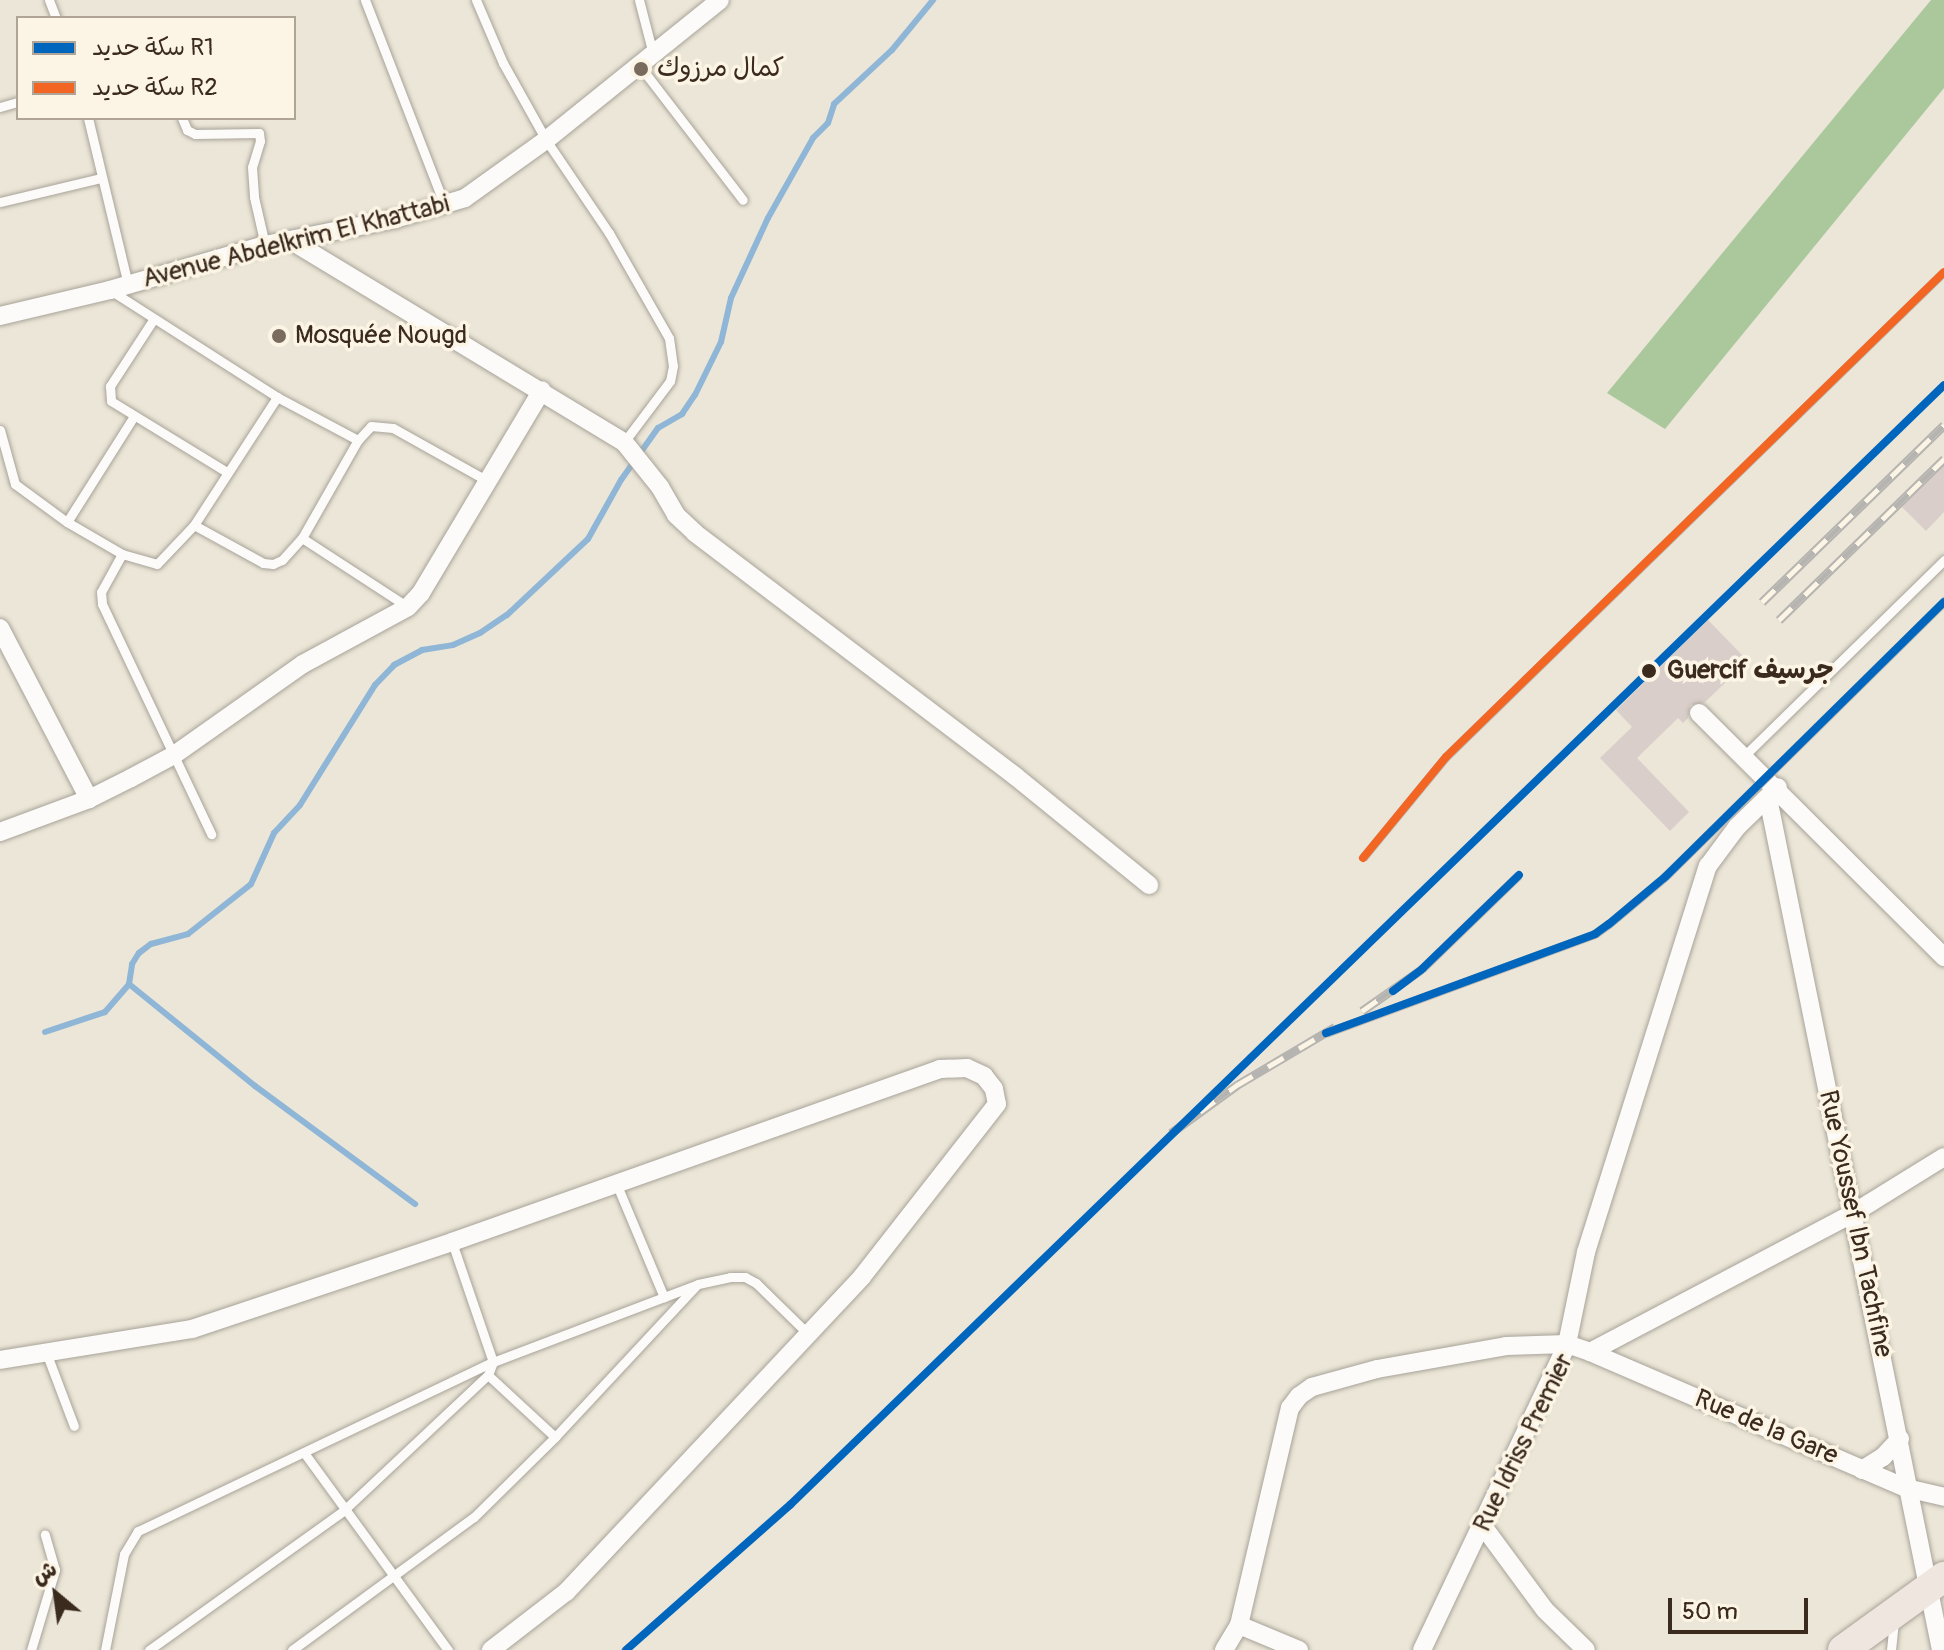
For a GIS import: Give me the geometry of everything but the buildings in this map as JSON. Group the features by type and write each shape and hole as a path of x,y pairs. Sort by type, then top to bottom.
{"main road":[{"path":"1843,1650 1936,1584"}],"street":[{"name":"Avenue Abdelkrim El Khattabi","path":"0,316 119,288 265,245 445,206 465,198 546,140 720,0"},
{"path":"290,240 624,442 653,477 676,515 695,533 1015,776 1149,885"},
{"path":"0,832 89,799 174,755 303,664 408,607 421,593 542,390"},
{"path":"0,628 89,799"},
{"path":"1699,713 1744,756 1773,792 1944,957"},
{"path":"1224,1650 1239,1625 1290,1408 1299,1396 1312,1387 1448,1355 1506,1346 1567,1344 1586,1252 1708,866 1737,827 1773,792"},
{"name":"Rue Youssef Ibn Tachfine","path":"1773,792 1852,1214 1900,1439 1906,1488 1936,1584 1941,1650"},
{"path":"0,1360 192,1329 452,1242 940,1069 967,1068 984,1076 994,1089 997,1104 984,1126 862,1277 566,1592 491,1650"},
{"name":"Rue Idriss Premier","path":"1422,1650 1567,1344 1590,1352 1852,1214 1944,1157"},
{"name":"Rue de la Gare","path":"1590,1352 1862,1470 1906,1488 1944,1497"},
{"path":"1862,1470 1883,1457 1900,1439"},
{"path":"1483,1526 1545,1610 1586,1650"},
{"path":"1239,1625 1299,1650"}],"lane":[{"path":"365,0 445,206"},
{"path":"476,0 503,63 546,140 609,233 669,338 673,366 670,381 624,442"},
{"path":"639,0 646,59 743,200"},
{"path":"88,120 119,288 153,320 277,397 358,440"},
{"path":"183,120 187,130 195,134 259,133 260,141 252,167 254,197 265,245"},
{"path":"0,202 101,178"},
{"path":"153,320 110,386 111,401 227,472"},
{"path":"0,430 15,484 67,522 122,554 157,564 194,525 277,397"},
{"path":"67,522 134,416"},
{"path":"194,525 263,563 273,564 302,538 358,440 371,426 393,428 486,480"},
{"path":"302,538 408,607"},
{"path":"122,554 100,597 211,834"},
{"path":"1744,756 1944,560"},
{"path":"616,1183 664,1297"},
{"path":"149,1650 343,1511 488,1375 493,1362 452,1242"},
{"path":"105,1650 124,1554 138,1531 493,1362 698,1284 745,1277 756,1283 808,1334"},
{"path":"292,1650 474,1517 555,1437 698,1284"},
{"path":"46,1352 74,1426"},
{"path":"488,1375 555,1437"},
{"path":"305,1454 343,1511 448,1650"},
{"path":"31,1650 55,1570 45,1534"},
{"path":"1891,1650 1895,1614"}],"green space":[{"path":"1931,0 1944,0 1944,88 1665,429 1607,393"}],"waterway":[{"path":"45,1032 105,1012 129,984 132,964 139,953 151,944 188,934 251,884 274,833 300,805 375,685 394,665 422,650 453,645 480,633 507,615 588,539 621,480 658,428 682,414 695,395 721,342 731,298 768,218 813,138 828,123 834,104 892,50 933,0"},
{"path":"129,984 255,1086 415,1204"}],"railway":[{"path":"1363,858 1446,757 1944,272"},
{"path":"1762,602 1944,425"},
{"path":"1779,620 1944,459"},
{"path":"1326,1033 1595,934 1665,877 1944,602"},
{"path":"1362,1011 1422,969 1519,875"},
{"path":"1171,1133 1237,1085 1335,1027"}],"rail line":[{"name":"R2","path":"1363,858 1446,757 1944,272"},
{"name":"R1","path":"626,1650 790,1505 1944,385"},
{"name":"R1","path":"1326,1033 1595,934 1665,877 1944,602"},
{"name":"R1","path":"1393,991 1422,969 1519,875"}],"place":[{"name":"كمال مرزوك","path":"641,69"},
{"name":"Mosquée Nougd","path":"279,336"},
{"name":"Guercif جرسيف","path":"1649,671"}]}
